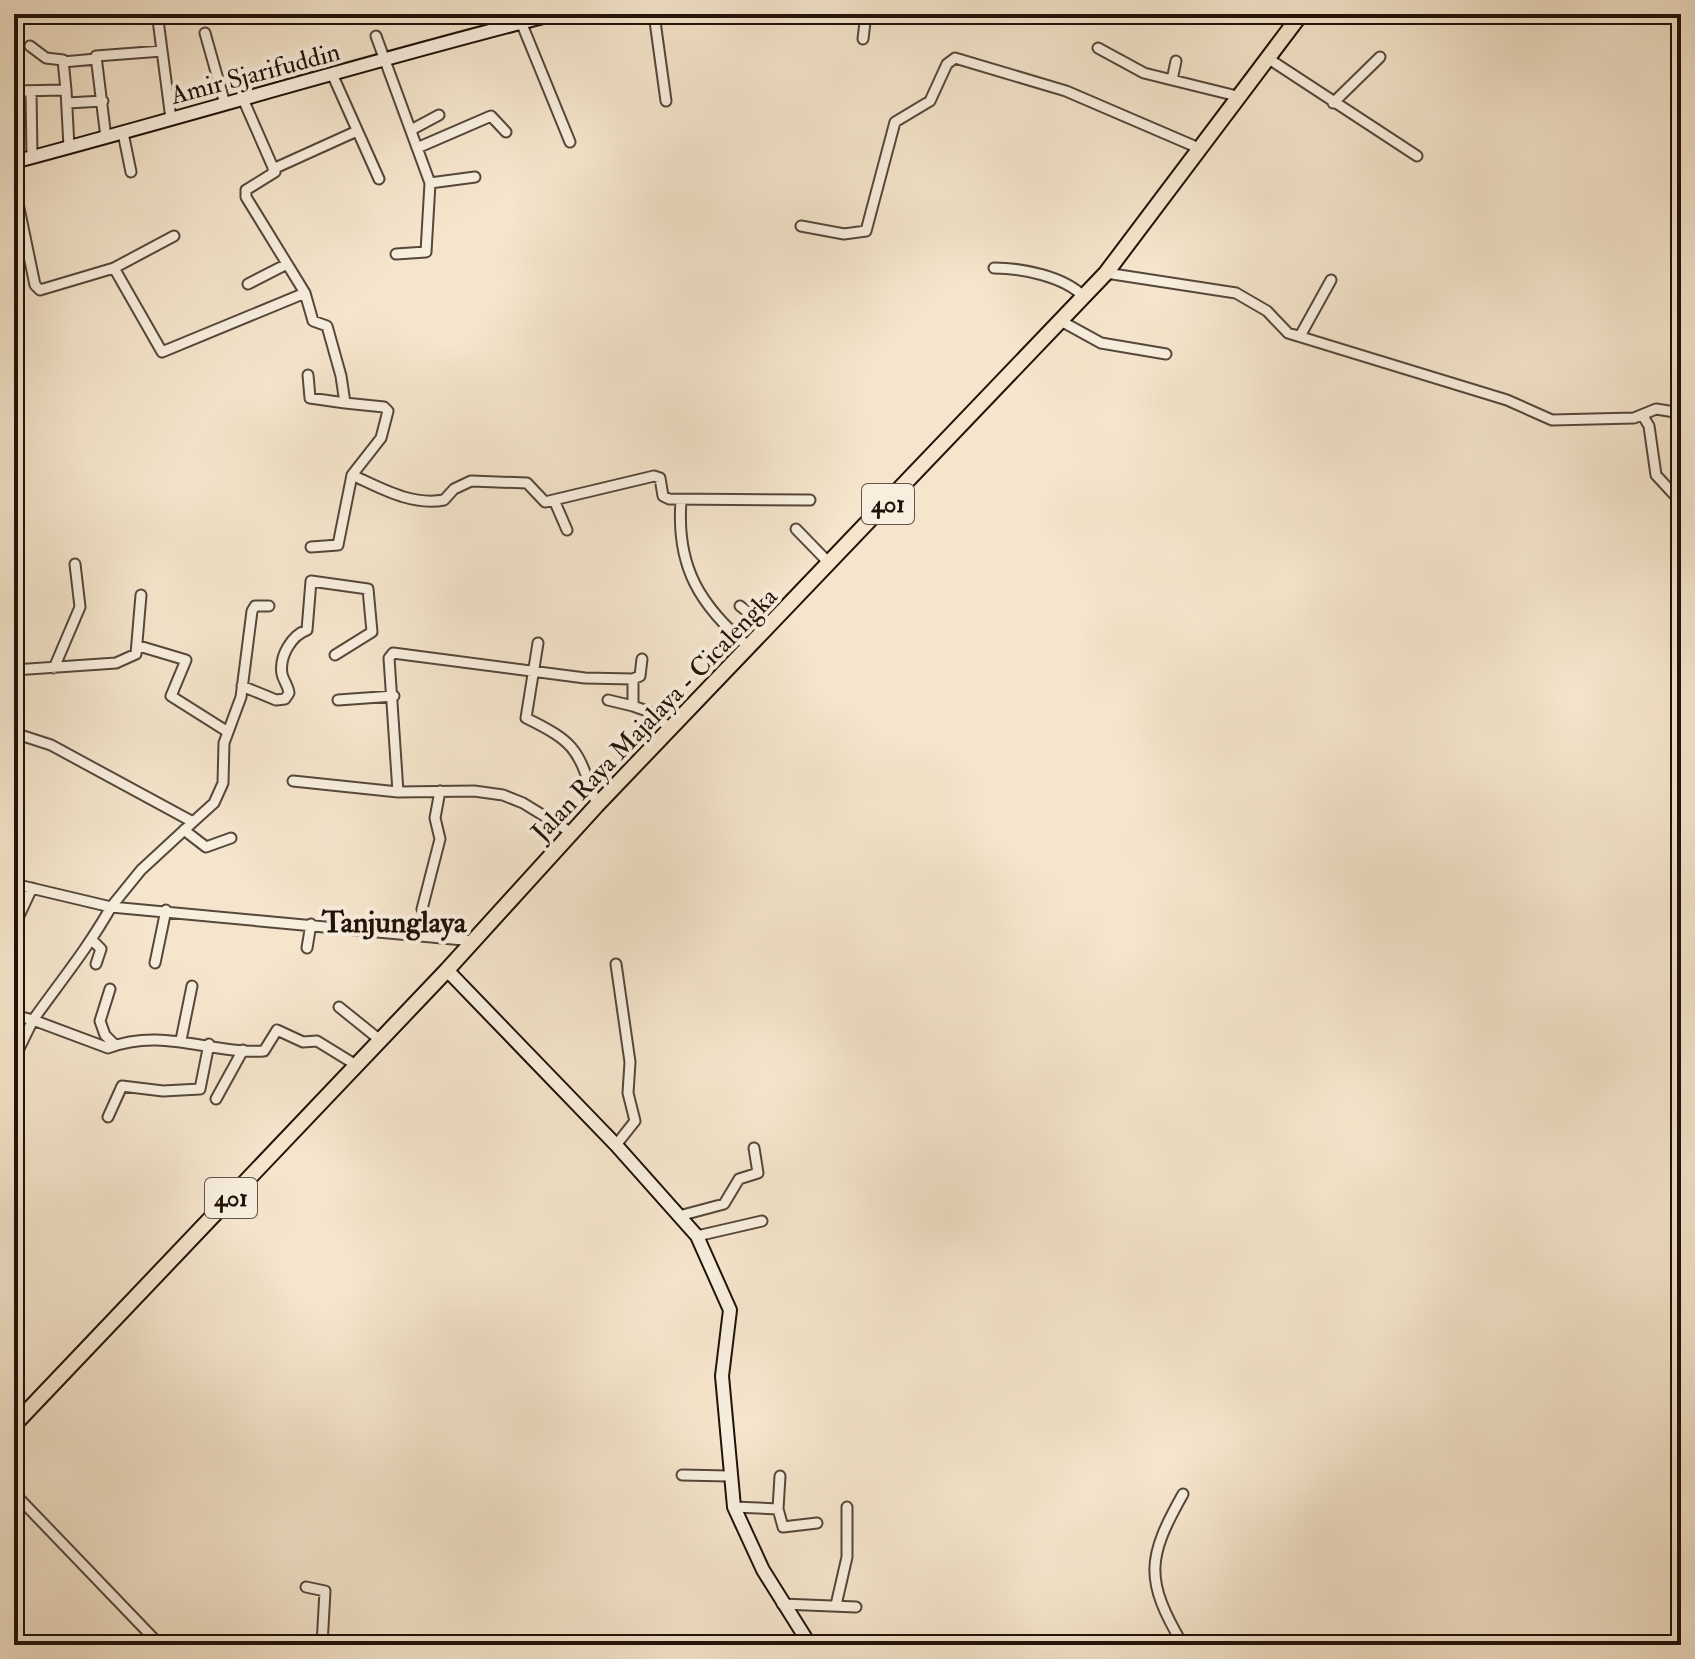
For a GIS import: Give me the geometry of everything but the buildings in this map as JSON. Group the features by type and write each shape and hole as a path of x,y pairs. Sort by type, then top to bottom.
{"main road":[{"name":"Jalan Raya Majalaya - Cicalengka","path":"14,1425 447,970 597,805 1106,273 1301,15"}],"street":[{"name":"Amir Sjarifuddin","path":"14,162 555,14"},
{"path":"654,14 666,101"},
{"path":"863,39 866,14"},
{"path":"1301,15 1376,15"},
{"path":"158,20 171,119"},
{"path":"521,22 570,142"},
{"path":"205,33 225,104"},
{"path":"376,36 430,183 426,252 396,254"},
{"path":"30,46 46,58 63,62 162,51"},
{"path":"1098,48 1144,73 1241,97"},
{"path":"1333,103 1380,57"},
{"path":"801,226 855,234 866,231 895,122 935,96 947,64 955,58 1066,91 1201,149"},
{"path":"96,59 106,138"},
{"path":"1269,59 1417,156"},
{"path":"1172,80 1176,61"},
{"path":"63,62 69,147"},
{"path":"333,76 379,179"},
{"path":"14,91 66,90"},
{"path":"31,91 32,157"},
{"path":"243,99 274,175 245,194 305,293 313,321 327,326 345,403"},
{"path":"67,103 103,101"},
{"path":"411,130 439,115"},
{"path":"417,148 491,116 506,132"},
{"path":"273,169 357,131"},
{"path":"123,133 131,172"},
{"path":"430,183 475,177"},
{"path":"14,184 37,289 44,290 114,268 174,236"},
{"path":"248,284 287,264"},
{"path":"114,268 162,352 305,293"},
{"path":"994,268 1033,273 1072,286 1084,297"},
{"path":"1106,273 1236,293 1267,311 1288,333 1507,400 1552,420 1643,416 1656,409 1681,413"},
{"path":"1300,336 1331,280"},
{"path":"1061,321 1101,343 1166,354"},
{"path":"308,375 310,398 384,407 388,411 381,438 352,475 338,545 311,547"},
{"path":"1643,416 1649,426 1656,475 1681,502"},
{"path":"352,475 405,498 441,501 459,485 478,480 495,485 527,483 541,501 656,476 661,480 663,496 681,501 810,500"},
{"path":"554,500 567,530"},
{"path":"681,501 679,538 690,571 716,618 750,648"},
{"path":"796,529 830,564"},
{"path":"54,668 80,607 75,564"},
{"path":"242,686 276,700 285,699 289,693 282,675 283,658 294,636 307,630 311,581 368,589 372,632 335,655"},
{"path":"14,670 116,663 136,654 141,595"},
{"path":"14,1059 33,1020 133,878 214,803 223,783 224,743 242,686 252,611 255,606 269,606"},
{"path":"740,606 768,628"},
{"path":"538,643 531,670 526,718 547,726 566,741 580,760 597,805"},
{"path":"139,646 186,660 171,696 228,732"},
{"path":"398,792 394,696 389,658 393,653 585,678 633,679 640,676 642,659"},
{"path":"633,679 633,706"},
{"path":"338,700 394,696"},
{"path":"608,700 654,715 671,729"},
{"path":"14,733 65,752 193,822"},
{"path":"293,781 398,792 503,795 523,803 572,833"},
{"path":"422,909 440,837 435,817 440,791"},
{"path":"184,830 206,847 231,838"},
{"path":"14,884 111,907 474,941"},
{"path":"18,918 32,888"},
{"path":"155,963 166,910"},
{"path":"307,948 311,924"},
{"path":"92,940 101,949 96,964"},
{"path":"616,964 630,1062 628,1093 635,1123 616,1145"},
{"path":"447,970 616,1145 697,1236 730,1310 722,1376 728,1476 734,1507 782,1604 810,1645"},
{"path":"181,1040 192,986"},
{"path":"110,989 100,1021 105,1035 114,1044"},
{"path":"339,1007 380,1040"},
{"path":"14,1015 105,1047 144,1039 181,1040 264,1051 277,1030 305,1043 317,1041 356,1065"},
{"path":"108,1117 122,1086 163,1091 200,1089 209,1044"},
{"path":"216,1099 243,1050"},
{"path":"679,1216 717,1207 728,1200 739,1179 758,1173 754,1148"},
{"path":"697,1236 762,1221"},
{"path":"682,1475 728,1476"},
{"path":"780,1476 778,1509 782,1527 817,1523"},
{"path":"14,1493 160,1645"},
{"path":"1183,1494 1157,1542 1153,1557 1154,1579 1183,1645"},
{"path":"734,1507 778,1509"},
{"path":"836,1605 847,1557 847,1507"},
{"path":"306,1587 321,1588 325,1593 322,1645"},
{"path":"782,1604 856,1607"}],"district":[{"name":"Tanjunglaya","path":"394,922"}]}
